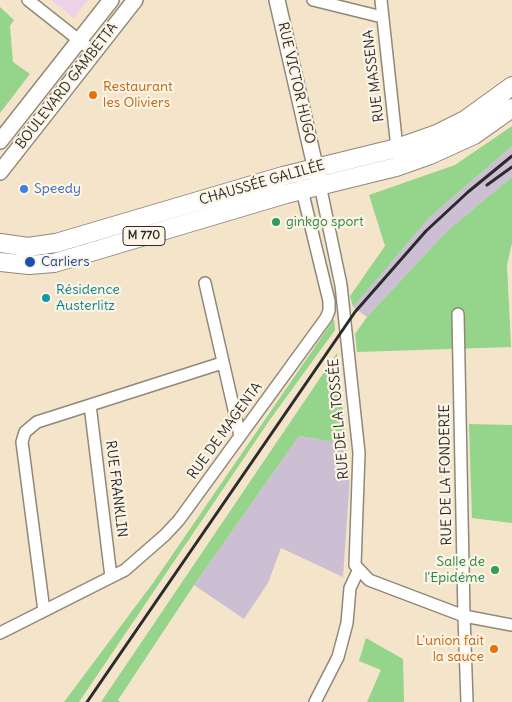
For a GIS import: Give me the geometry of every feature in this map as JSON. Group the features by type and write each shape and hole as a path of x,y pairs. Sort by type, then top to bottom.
{"main road":[{"name":"BOULEVARD GAMBETTA","path":"0,141 111,0"},
{"name":"BOULEVARD GAMBETTA","path":"0,172 134,0"},
{"name":"RUE VICTOR HUGO","path":"276,0 320,184"},
{"name":"CHAUSSÉE GALILÉE","path":"0,243 28,247 56,243 315,167 397,148 436,134 464,120 512,86"},
{"name":"CHAUSSÉE GALILÉE","path":"0,262 29,265 54,263 320,184 385,170 430,155 484,129 512,108"}],"street":[{"path":"28,0 94,52"},
{"path":"313,0 382,17"},
{"name":"RUE MASSENA","path":"381,0 397,148"},
{"path":"301,190 303,180 315,167"},
{"name":"RUE DE LA TOSSÉE","path":"320,184 341,285 359,453 355,558 358,571"},
{"name":"RUE DE MAGENTA","path":"0,633 134,564 172,528 329,311 329,301 301,190"},
{"path":"205,283 240,436"},
{"name":"RUE DE LA FONDERIE","path":"458,314 464,616"},
{"path":"44,611 22,436 32,424 222,363"},
{"name":"RUE FRANKLIN","path":"90,405 112,577"},
{"path":"315,702 338,657 346,623 350,588 358,571 369,580 464,616 512,626"},
{"path":"464,616 467,702"}],"shaded area":[{"path":"51,0 88,0 74,18"},
{"path":"512,146 512,177 447,231 367,317 353,307 430,217"},
{"path":"299,436 346,444 350,477 343,577 281,548 268,583 244,619 194,585"}],"green space":[{"path":"0,7 14,20 10,26 13,62 30,74 0,113"},
{"path":"512,126 512,146 430,217 353,307 350,296 385,246 369,195 455,165"},
{"path":"512,177 512,243 507,265 511,347 357,352 355,334 367,317 447,231"},
{"path":"334,319 335,330 269,421 79,702 64,702 153,583"},
{"path":"337,353 346,444 299,436 194,585 118,700 120,702 101,702"},
{"path":"469,424 512,425 512,523 472,518"},
{"path":"366,638 403,659 404,702 367,702 381,670 359,661"}],"railway":[{"path":"87,702 355,312 426,231 468,192 512,156"},
{"path":"487,185 512,167"}],"place":[{"name":"Restaurant les Oliviers","path":"93,95"},
{"name":"Speedy","path":"24,189"},
{"name":"ginkgo sport","path":"276,222"},
{"name":"Carliers","path":"30,262"},
{"name":"Résidence Austerlitz","path":"46,298"},
{"name":"Salle de l'Epidéme","path":"495,570"},
{"name":"L'union fait la sauce","path":"494,649"}]}
